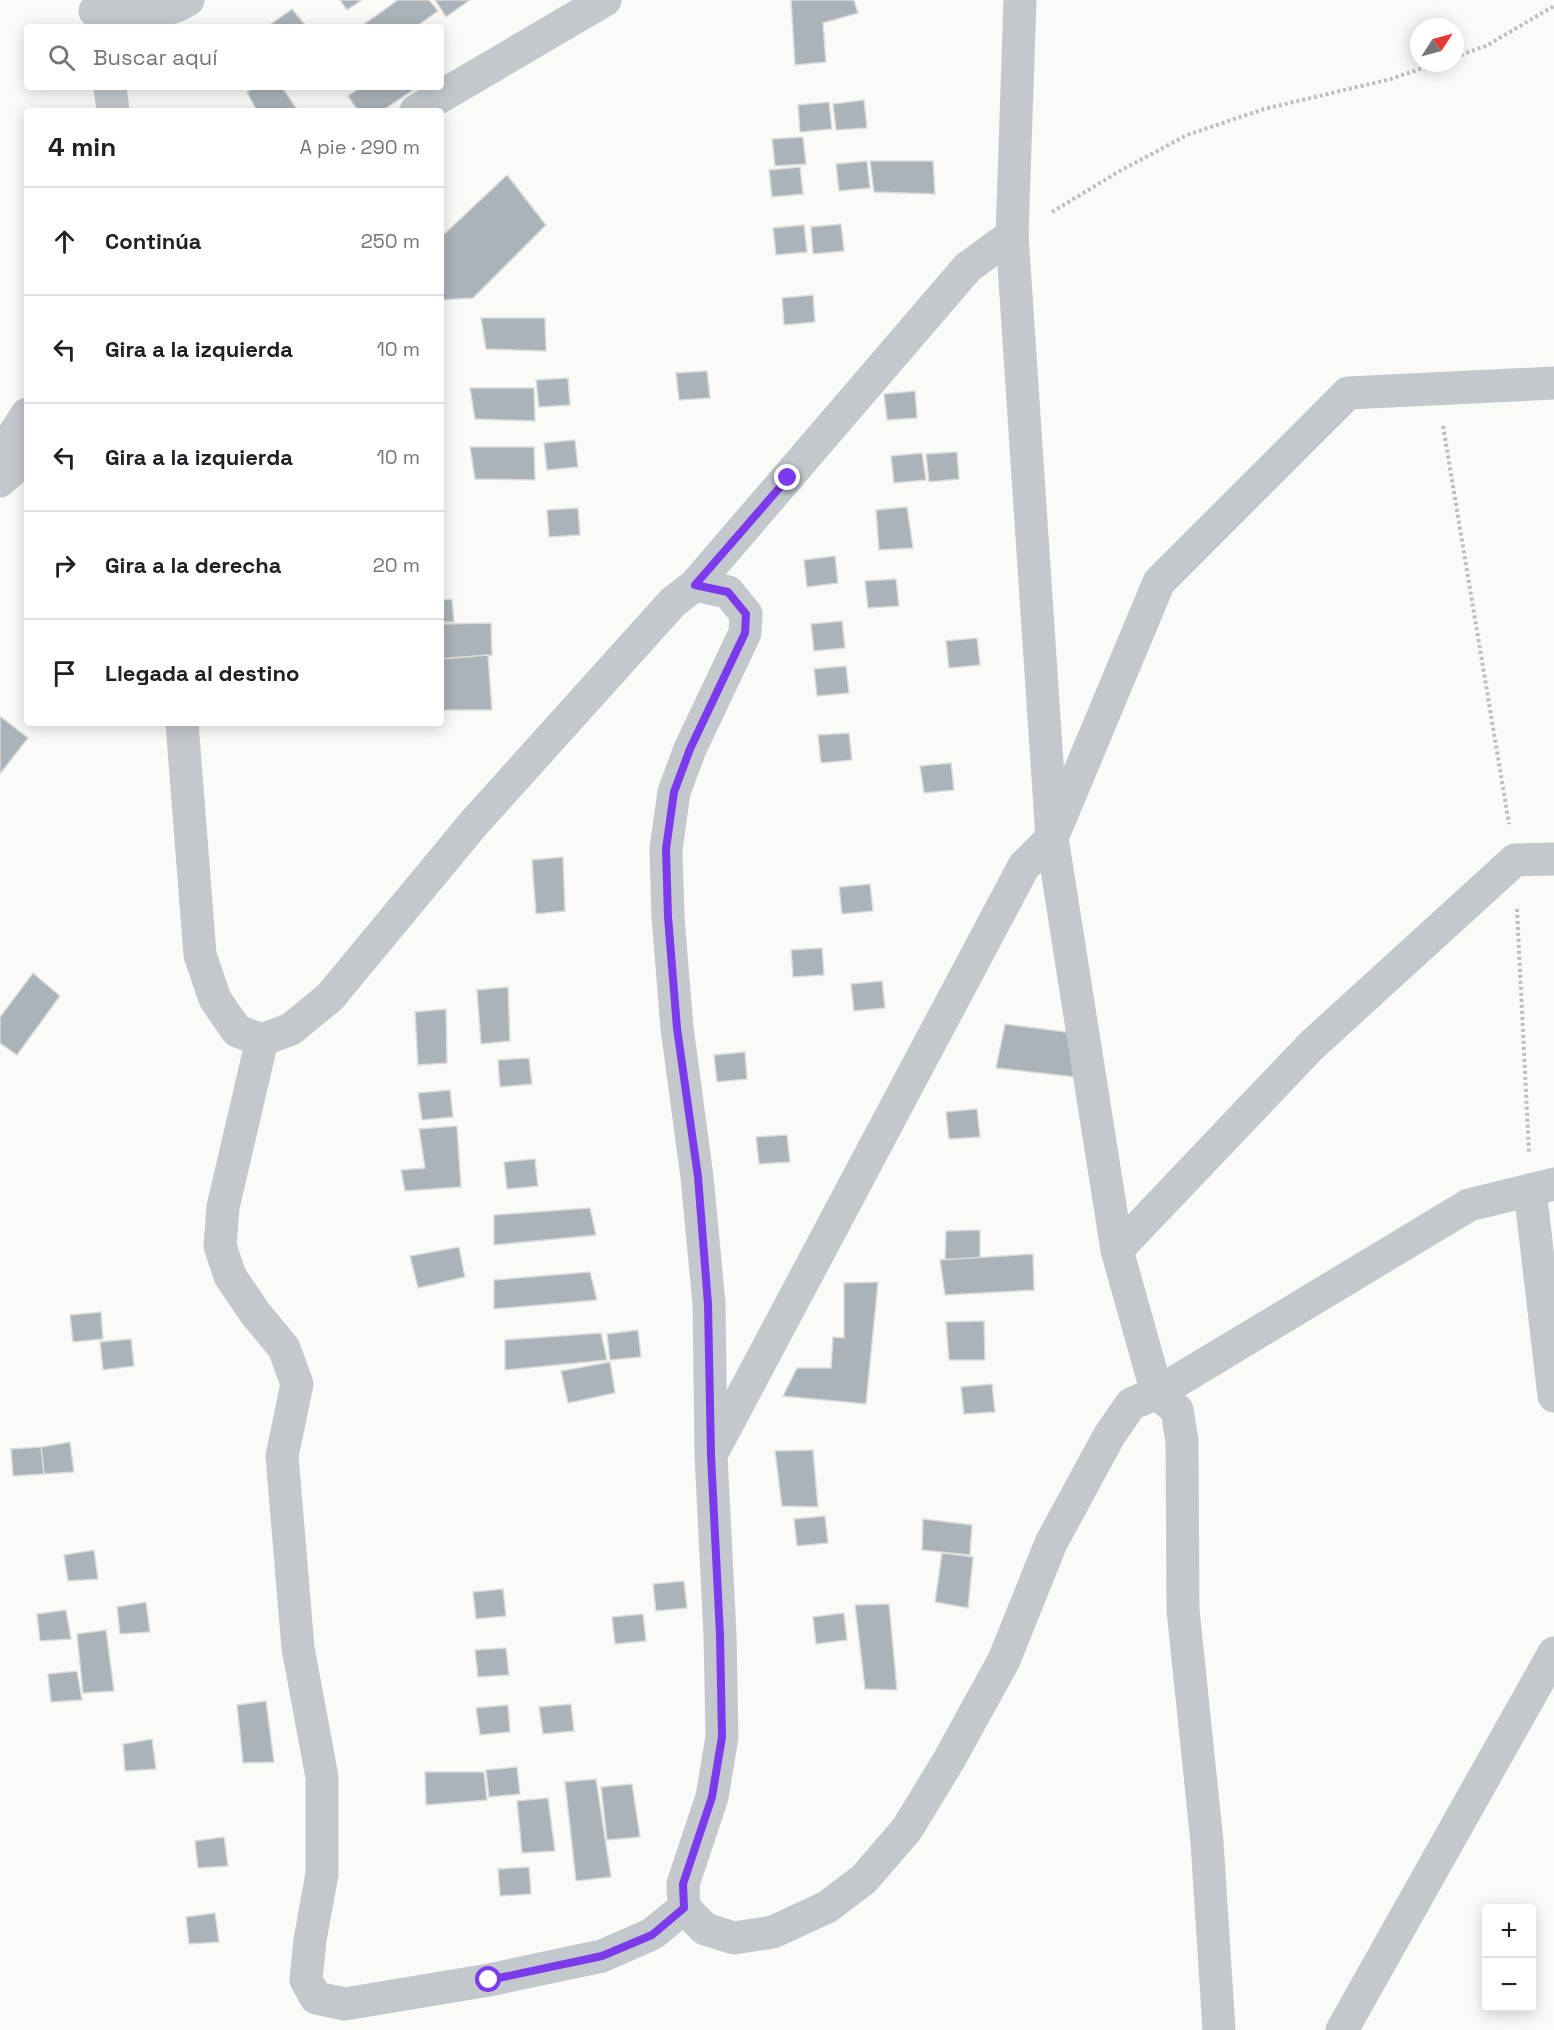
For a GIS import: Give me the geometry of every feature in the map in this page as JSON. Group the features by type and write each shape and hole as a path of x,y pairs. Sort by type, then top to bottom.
{"street":[{"path":"97,13 134,15 158,13 188,0"},
{"path":"421,108 605,0"},
{"path":"1020,0 1012,235 1052,838 1117,1250 1157,1393 1177,1410 1182,1441 1183,1610 1207,1842 1218,2030"},
{"path":"110,90 113,108"},
{"path":"182,726 200,955 215,999 237,1031 262,1040 291,1029 330,997 474,823 673,602 695,585 968,267 1012,235"},
{"path":"711,1455 1024,866 1052,838 1159,582 1348,393 1554,383"},
{"path":"0,456 24,419"},
{"path":"0,481 24,460"},
{"path":"695,585 728,592 746,614 745,633 690,749 674,792 666,849 668,917 677,1028 698,1177 708,1304 711,1455 720,1635 722,1737 712,1797 683,1884 684,1908 705,1929 734,1938 773,1932 827,1907 864,1879 907,1829 949,1760 1004,1659 1051,1543 1109,1436 1131,1404 1157,1393 1469,1204 1542,1187 1554,1396"},
{"path":"1117,1250 1311,1046 1515,860 1554,859"},
{"path":"262,1040 223,1207 220,1246 230,1276 255,1313 284,1348 297,1384 282,1456 298,1648 322,1777 322,1874 310,1940 306,1980 316,1998 345,2004 489,1980 602,1956 652,1935 684,1908"},
{"path":"1342,2030 1554,1653"}],"path":[{"path":"1464,54 1486,46 1554,6"},
{"path":"1012,235 1118,172 1187,135 1264,109 1391,79 1411,72"},
{"path":"1437,389 1515,860 1542,1187"}],"building":[{"path":"340,0 362,0 347,10"},
{"path":"398,0 429,0 438,11 419,24 364,24"},
{"path":"435,0 470,0 446,17"},
{"path":"791,0 854,0 858,13 823,23 826,62 795,65"},
{"path":"292,9 304,24 271,24"},
{"path":"250,90 284,90 296,108 255,108 247,92"},
{"path":"357,90 413,90 386,108 356,108 348,96"},
{"path":"864,100 867,128 836,130 833,104"},
{"path":"829,102 832,129 800,132 798,105"},
{"path":"803,137 806,164 775,166 772,139"},
{"path":"867,161 870,188 839,191 836,164"},
{"path":"870,161 933,161 935,194 874,192"},
{"path":"800,167 803,194 772,197 769,170"},
{"path":"507,175 546,225 473,298 444,300 444,234"},
{"path":"841,224 844,251 813,254 811,227"},
{"path":"804,225 807,252 776,255 773,228"},
{"path":"813,295 815,322 784,325 782,298"},
{"path":"481,318 545,318 546,351 486,349"},
{"path":"707,371 710,398 679,400 676,373"},
{"path":"568,378 570,405 539,407 536,380"},
{"path":"470,388 534,388 535,421 475,419"},
{"path":"915,391 917,418 887,420 884,394"},
{"path":"575,440 578,467 547,470 544,443"},
{"path":"470,447 534,447 535,480 475,479"},
{"path":"957,452 959,479 929,482 926,454"},
{"path":"922,453 926,480 894,483 891,456"},
{"path":"907,507 913,548 879,550 876,510"},
{"path":"578,508 580,535 549,537 547,510"},
{"path":"835,556 838,583 807,587 804,560"},
{"path":"896,579 899,606 868,608 865,581"},
{"path":"452,599 454,622 444,622 444,600"},
{"path":"842,621 845,648 814,651 811,624"},
{"path":"491,623 492,655 444,659 444,624"},
{"path":"977,638 980,665 949,668 946,641"},
{"path":"488,655 492,710 444,710 444,659"},
{"path":"846,666 849,693 817,696 814,669"},
{"path":"0,716 28,738 0,774"},
{"path":"849,733 852,760 821,763 818,735"},
{"path":"951,763 954,790 924,793 920,766"},
{"path":"563,857 565,911 536,914 532,860"},
{"path":"870,884 873,911 842,914 839,887"},
{"path":"822,948 824,975 793,977 791,950"},
{"path":"33,973 60,996 17,1055 0,1043 0,1017"},
{"path":"882,981 885,1008 854,1011 851,984"},
{"path":"508,987 510,1041 481,1044 477,990"},
{"path":"446,1009 447,1063 418,1065 415,1012"},
{"path":"1005,1024 1073,1033 1075,1077 996,1068"},
{"path":"745,1052 747,1079 717,1082 714,1055"},
{"path":"529,1058 532,1084 500,1087 498,1060"},
{"path":"450,1090 453,1117 422,1120 418,1093"},
{"path":"977,1109 980,1137 949,1139 946,1112"},
{"path":"457,1126 461,1187 405,1191 401,1170 425,1168 419,1129"},
{"path":"787,1135 790,1162 759,1164 756,1137"},
{"path":"535,1159 538,1186 507,1189 504,1162"},
{"path":"590,1208 596,1235 494,1245 494,1215"},
{"path":"980,1230 980,1258 945,1261 946,1231"},
{"path":"459,1247 465,1277 418,1288 410,1256"},
{"path":"1033,1254 1034,1290 945,1295 940,1260"},
{"path":"590,1272 597,1300 494,1309 494,1280"},
{"path":"878,1282 866,1404 783,1396 797,1368 831,1368 833,1337 844,1338 844,1283"},
{"path":"101,1312 103,1339 73,1342 70,1315"},
{"path":"984,1321 985,1360 949,1360 946,1322"},
{"path":"638,1330 641,1357 610,1360 607,1334"},
{"path":"601,1333 607,1360 505,1370 505,1340"},
{"path":"131,1339 134,1366 103,1370 100,1342"},
{"path":"610,1362 615,1393 568,1403 561,1371"},
{"path":"992,1384 995,1412 964,1414 961,1387"},
{"path":"70,1442 74,1472 44,1474 41,1447"},
{"path":"41,1447 44,1474 13,1476 11,1449"},
{"path":"813,1450 818,1507 782,1506 775,1451"},
{"path":"825,1516 828,1543 797,1546 794,1519"},
{"path":"923,1519 972,1525 970,1555 922,1550"},
{"path":"94,1550 98,1579 68,1581 64,1555"},
{"path":"942,1553 973,1557 968,1608 935,1602"},
{"path":"684,1581 687,1608 656,1611 653,1584"},
{"path":"503,1589 506,1616 476,1619 473,1592"},
{"path":"146,1602 150,1632 120,1634 117,1607"},
{"path":"889,1604 897,1690 865,1689 855,1605"},
{"path":"66,1610 71,1639 40,1641 37,1614"},
{"path":"844,1613 847,1640 816,1644 813,1617"},
{"path":"643,1614 646,1641 615,1644 612,1617"},
{"path":"106,1630 114,1691 83,1693 77,1634"},
{"path":"506,1648 509,1675 478,1677 475,1650"},
{"path":"77,1671 82,1700 51,1702 48,1674"},
{"path":"266,1701 274,1762 243,1763 237,1705"},
{"path":"571,1704 574,1731 543,1734 539,1707"},
{"path":"508,1705 510,1732 480,1735 476,1708"},
{"path":"152,1739 156,1769 125,1771 123,1744"},
{"path":"517,1767 520,1794 489,1797 486,1770"},
{"path":"425,1772 484,1772 487,1800 426,1805"},
{"path":"596,1779 611,1877 576,1881 565,1782"},
{"path":"632,1784 640,1837 607,1840 601,1787"},
{"path":"548,1798 555,1851 522,1853 517,1801"},
{"path":"224,1837 228,1866 198,1868 195,1841"},
{"path":"529,1867 531,1894 500,1896 498,1869"},
{"path":"215,1913 219,1942 189,1944 186,1917"}],"route":[{"path":"489,1980 602,1956 652,1935 684,1908 683,1884 712,1797 722,1737 720,1635 711,1455 708,1304 698,1177 677,1028 668,917 666,849 674,792 690,749 745,633 746,614 728,592 695,585 788,478"}]}
